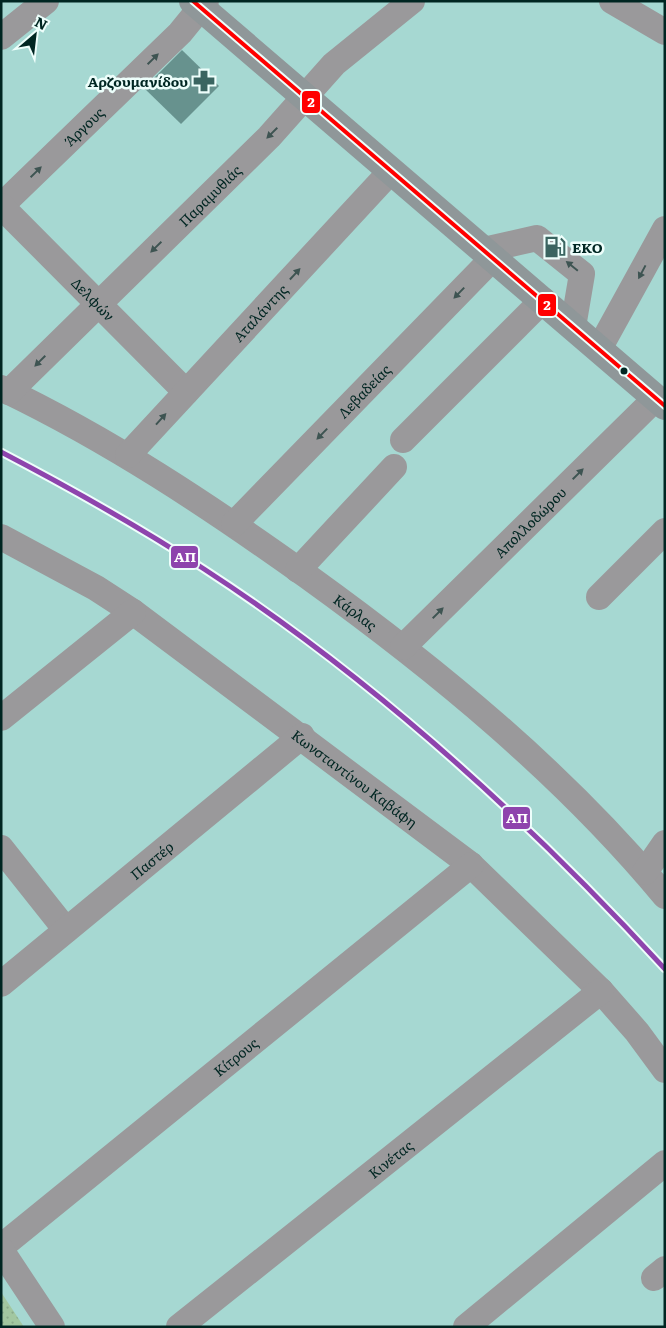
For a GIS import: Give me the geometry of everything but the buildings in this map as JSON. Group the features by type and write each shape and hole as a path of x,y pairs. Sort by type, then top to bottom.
{"main road":[{"path":"200,4 306,98 660,402"}],"street":[{"path":"1,37 46,1"},
{"name":"Παραμυθιάς","path":"5,390 99,303 306,98 334,64 412,1"},
{"path":"612,1 665,32"},
{"name":"Άργους","path":"1,206 180,33 200,4"},
{"name":"Αταλάντης","path":"128,456 391,170"},
{"name":"Δελφών","path":"1,206 186,392"},
{"path":"599,349 665,229"},
{"path":"489,254 537,238 582,274 573,327"},
{"name":"Λεβαδείας","path":"234,524 489,254"},
{"path":"403,440 543,300"},
{"name":"Κάρλας","path":"5,390 128,456 234,524 403,647 558,782 645,872 665,896"},
{"name":"Απολλοδώρου","path":"403,647 660,402"},
{"path":"298,570 394,467"},
{"path":"599,596 665,530"},
{"name":"Κωνσταντίνου Καβάφη","path":"1,537 96,588 133,612 302,736 471,865 601,991 637,1032 665,1070"},
{"path":"1,718 133,612"},
{"name":"Παστέρ","path":"1,984 302,736"},
{"path":"645,872 665,844"},
{"path":"1,848 66,930"},
{"name":"Κίτρους","path":"1,1249 471,865"},
{"name":"Κινέτας","path":"179,1327 601,991"},
{"path":"466,1327 665,1163"},
{"path":"1,1249 52,1327"}],"green space":[{"path":"1,1292 24,1327 1,1327"}],"transit line":[{"name":"2","path":"193,1 665,406"},
{"name":"ΑΠ","path":"1,452 53,479 179,553 267,612 329,657 447,754 504,806 613,913 665,969"}],"place":[{"name":"Αρζουμανίδου","path":"204,81"},
{"name":"EKO","path":"555,247"}]}
